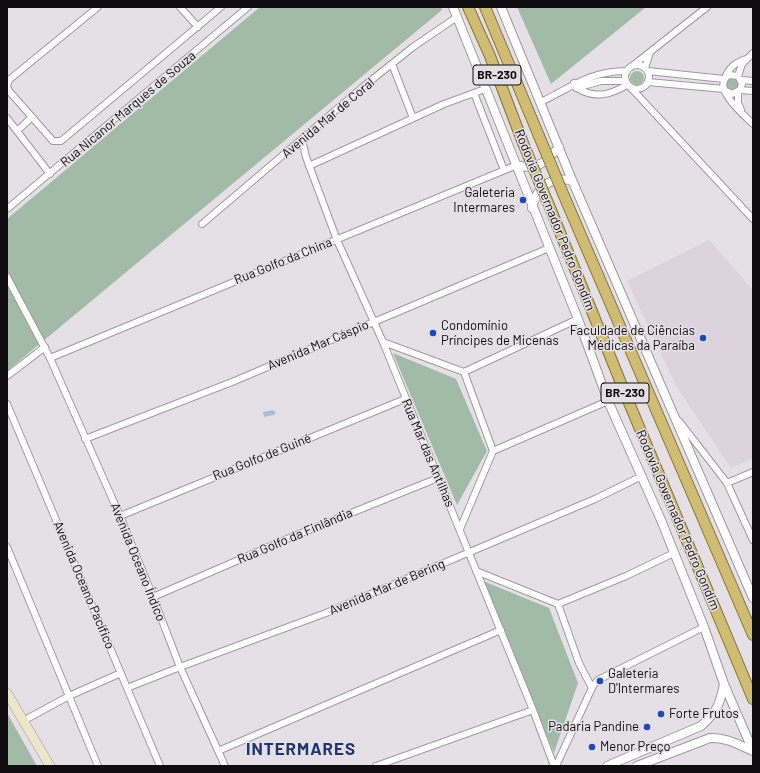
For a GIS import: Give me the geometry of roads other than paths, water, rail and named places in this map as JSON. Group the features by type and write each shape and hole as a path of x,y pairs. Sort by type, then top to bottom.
{"highway":[{"name":"Rodovia Governador Pedro Gondim","path":"468,7 490,56 523,143 627,398 753,699"},
{"name":"Rodovia Governador Pedro Gondim","path":"485,7 567,203 753,635"}],"main road":[{"path":"7,693 50,766"}],"street":[{"path":"98,7 10,79 7,86 9,91 53,141 61,141 221,7"},
{"path":"180,7 198,27"},
{"name":"Rua Nicanor Marques de Souza","path":"7,209 248,7"},
{"path":"453,7 517,165 532,208 578,318 608,401 642,476 674,553 704,627 724,684 753,751"},
{"path":"501,7 572,180 753,598"},
{"path":"707,7 629,69 628,84 753,219"},
{"name":"Avenida Mar de Coral","path":"202,224 392,64 413,47 457,17"},
{"path":"541,102 576,86 606,81 628,84 639,90 648,82 646,70 650,52"},
{"path":"753,53 746,59 735,64 728,71 725,78 725,90 730,101 753,124"},
{"path":"741,112 738,103 740,78 746,59"},
{"path":"392,64 413,118"},
{"path":"576,86 590,76 611,71 629,69 638,65 646,70 725,78 732,74 740,78 753,81"},
{"path":"648,82 725,90 732,94 739,91 753,91"},
{"path":"576,86 597,96 617,91 628,84"},
{"path":"643,88 644,103"},
{"path":"309,166 413,118 485,89"},
{"path":"474,93 504,170"},
{"path":"17,131 32,117"},
{"path":"7,118 50,174"},
{"name":"Rua Mar das Antilhas","path":"302,140 309,166 337,240 383,342 405,399 470,552 476,571 555,766"},
{"path":"517,165 527,168 537,166 548,159 559,147"},
{"name":"Rua Golfo da China","path":"50,358 517,165"},
{"path":"532,208 535,197 541,187 550,181 561,178 572,180"},
{"name":"Avenida Mar Cáspio","path":"85,439 232,382 549,248"},
{"name":"Avenida Oceano Índico","path":"7,277 50,358 120,516 180,667 224,766"},
{"path":"383,342 464,372 578,318"},
{"path":"7,376 45,347"},
{"path":"460,529 493,450 464,372"},
{"name":"Rua Golfo de Guiné","path":"120,516 405,399"},
{"path":"493,450 608,401"},
{"name":"Avenida Oceano Pacífico","path":"7,404 160,766"},
{"path":"674,415 727,483 753,540"},
{"path":"727,483 753,472"},
{"name":"Avenida Mar de Bering","path":"127,688 180,667 326,614 595,498 642,476"},
{"name":"Rua Golfo da Finlândia","path":"153,596 294,536 438,478"},
{"path":"7,547 98,766"},
{"path":"476,571 558,604 626,576 674,553"},
{"path":"558,604 579,663 592,687"},
{"path":"555,766 578,721 592,687 598,680 704,627"},
{"path":"218,751 501,630"},
{"path":"23,720 69,696 121,673"},
{"path":"607,766 700,726 710,719 719,706 724,684"},
{"path":"376,766 533,710"},
{"path":"637,766 710,738 720,737 753,751"},
{"path":"657,744 662,756"}],"water":[{"path":"273,410 276,413 274,415 264,417 263,412"}],"place":[{"name":"Galeteria Intermares","path":"523,200"},
{"name":"Condomínio Príncipes de Micenas","path":"433,333"},
{"name":"Faculdade de Ciências Médicas da Paraíba","path":"703,338"},
{"name":"Galeteria D'Intermares","path":"600,681"},
{"name":"Forte Frutos","path":"661,714"},
{"name":"Padaria Pandine","path":"647,727"},
{"name":"Menor Preço","path":"592,747"}],"district":[{"name":"INTERMARES","path":"301,749"}]}
